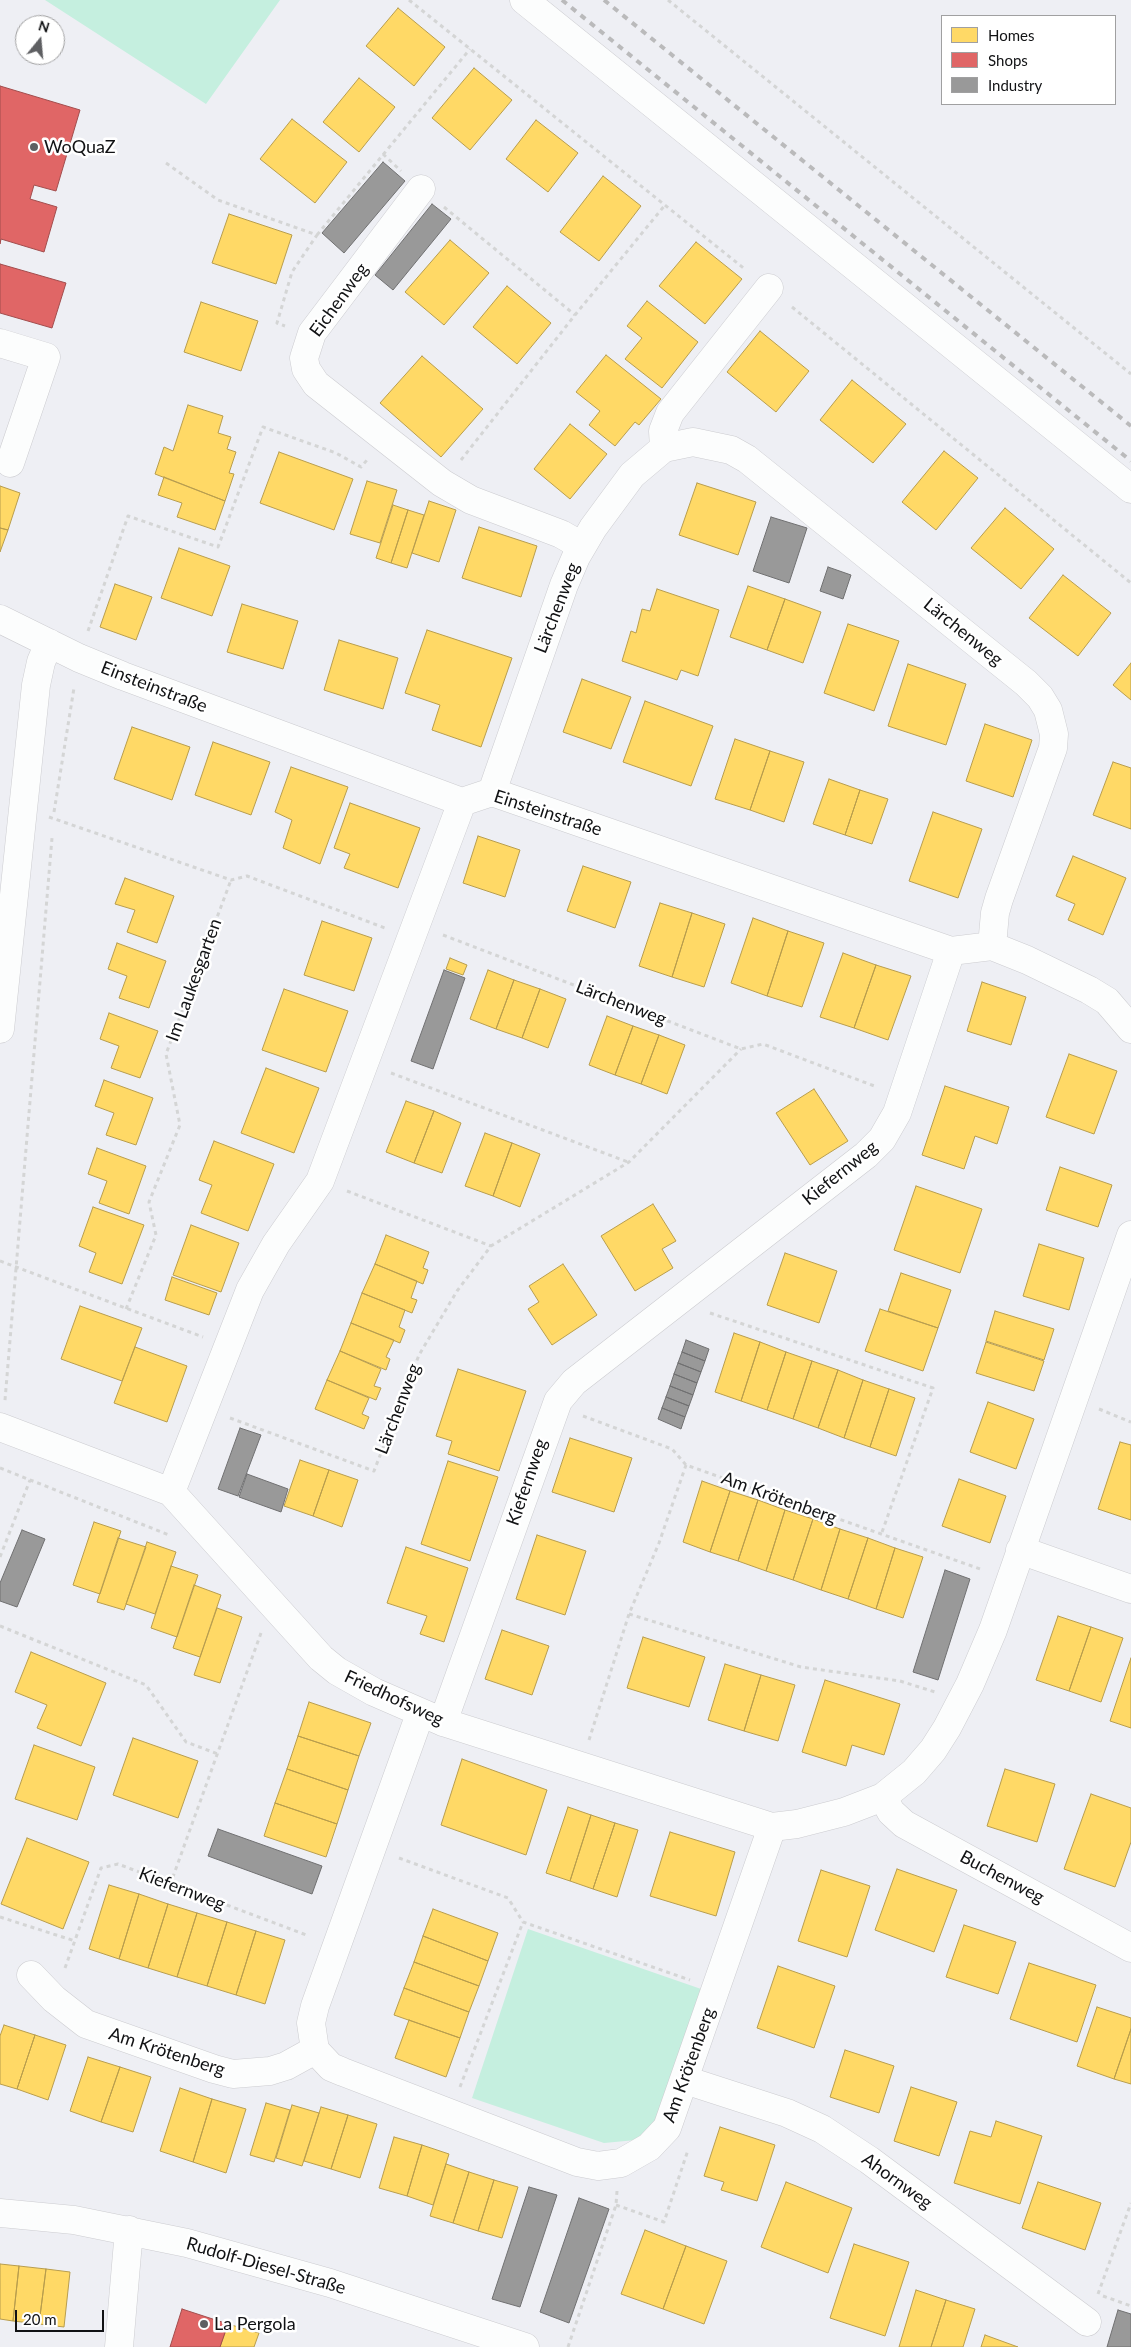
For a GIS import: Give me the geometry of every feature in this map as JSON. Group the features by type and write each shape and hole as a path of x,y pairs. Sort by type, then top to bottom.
{"street":[{"path":"524,0 1131,489"},
{"name":"Eichenweg","path":"421,189 312,333 304,358 310,377 442,483 471,500 561,534 582,546"},
{"path":"664,448 663,431 670,413 769,288"},
{"path":"0,343 46,356 10,463"},
{"name":"Lärchenweg","path":"492,792 564,585 582,546 632,475 664,448 680,444 706,444 730,450 747,459 1040,697 1052,721 1054,734 1053,748 999,899 995,913 992,946"},
{"name":"Einsteinstraße","path":"0,619 79,658 462,802 492,792 951,952 992,946"},
{"path":"0,1028 36,685 41,662 49,643"},
{"path":"171,1492 227,1345 262,1267 320,1181 462,802"},
{"path":"992,946 1089,990 1107,1001 1131,1029"},
{"name":"Kiefernweg","path":"315,2050 311,2023 371,1848 431,1718 555,1406 574,1382 875,1147 891,1126 903,1096 951,952"},
{"path":"772,1827 844,1812 883,1796 914,1772 933,1750 961,1701 986,1648 1131,1235"},
{"name":"Friedhofsweg","path":"1,1427 171,1492 210,1538 307,1644 337,1671 431,1718 772,1827"},
{"path":"1020,1550 1131,1589"},
{"name":"Buchenweg","path":"883,1796 891,1812 904,1824 1131,1948"},
{"name":"Am Krötenberg","path":"31,1975 66,2009 86,2024 214,2069 233,2074 270,2071 286,2066 315,2050 331,2067 577,2162 598,2166 621,2163 649,2147 667,2128 772,1827"},
{"name":"Ahornweg","path":"685,2080 787,2113 822,2129 876,2166 1086,2322"},
{"name":"Rudolf-Diesel-Straße","path":"0,2212 74,2220 129,2230 257,2261 526,2347"},
{"path":"119,2347 129,2230"}],"path":[{"path":"668,0 1131,374"},
{"path":"312,333 277,323 292,272 316,235 470,49"},
{"path":"383,154 421,189 575,315"},
{"path":"166,163 218,200 316,235"},
{"path":"442,483 496,418 575,315 666,205"},
{"path":"52,827 79,658 128,516 218,547 263,427 336,453 361,467 386,439"},
{"path":"22,814 53,818 231,880 247,876 414,932"},
{"path":"1,1427 52,837"},
{"name":"Im Laukesgarten","path":"126,1309 156,1236 149,1202 180,1125 166,1054 231,880"},
{"name":"Lärchenweg","path":"204,1408 374,1471 418,1356 457,1290 491,1246 629,1162 741,1050 414,932"},
{"path":"741,1050 763,1044 903,1096"},
{"path":"364,1063 629,1162"},
{"path":"320,1181 491,1246"},
{"path":"0,1261 227,1345"},
{"path":"686,1294 702,1308 716,1316 934,1388 881,1535"},
{"name":"Am Krötenberg","path":"555,1406 672,1449 686,1465 1010,1580"},
{"path":"580,1767 629,1614 659,1543 686,1465"},
{"path":"0,1468 185,1541 210,1538"},
{"path":"0,1557 30,1480"},
{"path":"170,1885 271,1604"},
{"path":"629,1614 801,1668 900,1681 961,1701"},
{"path":"0,1626 146,1685 186,1742 218,1754"},
{"path":"371,1848 508,1898 522,1922 716,1990"},
{"name":"Kiefernweg","path":"0,1918 75,1941 101,1868 118,1864 336,1946"},
{"path":"450,2114 522,1922"},
{"path":"616,2205 664,2222 691,2142"},
{"path":"568,2347 616,2205 621,2163"},
{"path":"1098,2294 1131,2203"}],"green space":[{"path":"45,0 280,0 206,104"},
{"path":"528,1929 704,1990 663,2118 636,2140 604,2143 472,2098"}],"building: Homes":[{"path":"398,8 445,47 414,86 366,46"},
{"path":"474,68 512,100 470,150 432,118"},
{"path":"359,78 395,107 359,152 323,122"},
{"path":"292,119 347,162 315,203 260,159"},
{"path":"536,120 578,153 548,192 506,159"},
{"path":"603,176 641,206 599,261 560,232"},
{"path":"229,214 292,235 276,284 212,263"},
{"path":"450,240 489,273 444,325 405,292"},
{"path":"696,242 742,279 705,324 659,286"},
{"path":"507,286 551,323 517,364 473,327"},
{"path":"647,301 698,342 662,388 625,359 642,338 627,326"},
{"path":"201,302 258,321 241,371 184,352"},
{"path":"760,331 809,371 776,412 727,372"},
{"path":"606,355 661,399 639,425 635,422 615,446 589,425 600,411 576,392"},
{"path":"422,356 483,409 441,457 380,403"},
{"path":"852,380 906,424 873,463 820,420"},
{"path":"188,405 223,416 218,433 231,437 227,449 236,452 229,473 234,474 225,501 155,474 164,447 173,451"},
{"path":"570,424 607,454 570,499 534,469"},
{"path":"944,451 978,478 936,530 902,502"},
{"path":"279,452 353,479 334,530 260,503"},
{"path":"164,477 225,501 215,530 177,517 182,503 158,495"},
{"path":"367,481 397,490 380,543 350,534"},
{"path":"697,483 756,502 738,555 679,535"},
{"path":"0,486 20,493 8,530 0,528"},
{"path":"429,501 456,510 439,562 412,553"},
{"path":"393,505 408,510 391,563 376,558"},
{"path":"1005,508 1054,549 1021,589 971,548"},
{"path":"408,510 424,515 407,568 391,563"},
{"path":"479,527 537,546 521,597 462,578"},
{"path":"0,528 8,530 0,552"},
{"path":"179,548 230,566 212,616 161,598"},
{"path":"1063,575 1111,613 1078,656 1029,618"},
{"path":"115,584 152,597 136,640 100,627"},
{"path":"748,586 785,599 767,650 730,637"},
{"path":"657,589 719,610 698,676 681,670 677,680 622,661 631,631 636,633 642,609 650,611"},
{"path":"785,599 821,612 803,663 767,650"},
{"path":"242,604 298,621 283,669 227,652"},
{"path":"848,624 899,641 874,711 824,693"},
{"path":"427,630 512,658 481,747 432,730 440,705 405,693"},
{"path":"339,640 398,658 383,709 324,690"},
{"path":"1131,663 1131,700 1113,685"},
{"path":"908,664 966,684 946,745 888,726"},
{"path":"582,679 631,697 611,749 563,732"},
{"path":"645,701 713,726 691,786 623,762"},
{"path":"985,724 1032,740 1013,797 966,781"},
{"path":"132,727 190,747 172,800 114,779"},
{"path":"735,739 770,751 750,810 715,799"},
{"path":"213,742 270,762 251,815 195,795"},
{"path":"770,751 804,762 784,822 750,810"},
{"path":"1113,762 1131,768 1131,829 1093,815"},
{"path":"291,767 348,787 320,864 283,848 292,820 275,812"},
{"path":"829,779 860,790 845,835 813,824"},
{"path":"860,790 888,799 872,844 845,835"},
{"path":"350,803 420,828 398,888 344,868 350,854 334,848"},
{"path":"933,812 982,829 958,898 909,881"},
{"path":"478,836 520,850 505,897 463,883"},
{"path":"1073,856 1126,878 1103,935 1068,920 1075,904 1056,896"},
{"path":"583,866 631,882 615,928 567,911"},
{"path":"125,878 174,896 157,943 127,932 135,910 115,904"},
{"path":"660,903 692,913 672,977 639,966"},
{"path":"692,913 725,924 704,987 672,977"},
{"path":"753,918 788,931 767,996 731,983"},
{"path":"322,921 372,938 354,991 304,975"},
{"path":"788,931 824,943 802,1007 767,996"},
{"path":"117,943 166,961 149,1008 119,998 127,976 108,969"},
{"path":"843,953 876,965 854,1028 820,1017"},
{"path":"450,958 467,965 463,975 446,969"},
{"path":"876,965 911,976 888,1040 854,1028"},
{"path":"488,970 514,980 496,1029 470,1019"},
{"path":"514,980 540,989 522,1038 496,1029"},
{"path":"982,982 1026,997 1011,1045 967,1031"},
{"path":"284,989 348,1011 326,1072 262,1050"},
{"path":"540,989 566,999 548,1048 522,1038"},
{"path":"109,1013 158,1031 140,1078 111,1068 119,1046 100,1039"},
{"path":"607,1016 633,1026 615,1075 589,1065"},
{"path":"633,1026 659,1035 641,1084 615,1075"},
{"path":"659,1035 685,1045 667,1094 641,1084"},
{"path":"1069,1054 1117,1071 1094,1134 1046,1117"},
{"path":"266,1068 319,1088 294,1153 241,1133"},
{"path":"104,1080 153,1098 136,1145 106,1135 114,1113 95,1106"},
{"path":"945,1086 1009,1107 997,1144 975,1136 964,1169 922,1155"},
{"path":"814,1089 848,1141 810,1165 776,1113"},
{"path":"406,1101 434,1111 414,1163 386,1152"},
{"path":"434,1111 461,1123 442,1173 414,1163"},
{"path":"485,1133 512,1143 493,1196 465,1186"},
{"path":"214,1141 274,1164 248,1231 201,1213 212,1185 199,1180"},
{"path":"512,1143 540,1154 520,1207 493,1196"},
{"path":"97,1148 146,1166 129,1214 99,1203 107,1181 88,1174"},
{"path":"1060,1167 1112,1185 1098,1227 1046,1210"},
{"path":"916,1186 982,1209 960,1273 894,1250"},
{"path":"653,1204 676,1241 662,1249 673,1268 635,1291 601,1236"},
{"path":"93,1207 144,1225 122,1284 89,1272 96,1253 79,1246"},
{"path":"191,1225 239,1243 221,1292 173,1275"},
{"path":"386,1235 429,1252 423,1268 428,1270 423,1284 375,1264"},
{"path":"1039,1244 1084,1258 1069,1310 1023,1296"},
{"path":"785,1253 837,1271 819,1323 767,1305"},
{"path":"375,1264 417,1281 411,1298 417,1300 412,1313 362,1293"},
{"path":"563,1264 597,1315 552,1345 528,1309 539,1302 529,1286"},
{"path":"901,1273 951,1290 938,1328 888,1311"},
{"path":"172,1277 217,1293 209,1315 165,1300"},
{"path":"362,1293 405,1310 399,1327 405,1330 400,1343 351,1323"},
{"path":"80,1306 142,1328 122,1381 61,1359"},
{"path":"880,1309 938,1328 923,1371 865,1351"},
{"path":"995,1311 1054,1329 1044,1360 986,1341"},
{"path":"351,1323 394,1340 386,1357 390,1359 386,1370 340,1351"},
{"path":"734,1333 760,1342 741,1401 715,1392"},
{"path":"760,1342 786,1352 767,1410 741,1401"},
{"path":"986,1342 1044,1361 1034,1391 976,1373"},
{"path":"135,1347 187,1366 167,1422 114,1403"},
{"path":"340,1351 381,1369 374,1386 381,1388 376,1400 327,1380"},
{"path":"786,1352 812,1361 793,1419 767,1410"},
{"path":"812,1361 838,1370 818,1428 793,1419"},
{"path":"458,1369 526,1391 499,1471 448,1454 452,1441 436,1436"},
{"path":"838,1370 863,1380 844,1438 818,1428"},
{"path":"327,1380 369,1398 362,1414 369,1417 364,1429 315,1409"},
{"path":"863,1380 889,1389 870,1447 844,1438"},
{"path":"889,1389 915,1398 896,1456 870,1447"},
{"path":"988,1402 1034,1419 1016,1469 970,1452"},
{"path":"570,1438 632,1458 614,1512 552,1492"},
{"path":"1120,1442 1131,1445 1131,1520 1098,1509"},
{"path":"300,1460 329,1470 313,1516 284,1506"},
{"path":"448,1461 498,1477 470,1561 421,1544"},
{"path":"329,1470 358,1480 342,1527 313,1516"},
{"path":"959,1479 1006,1496 990,1543 942,1526"},
{"path":"702,1481 730,1491 710,1552 683,1542"},
{"path":"730,1491 758,1500 738,1561 710,1552"},
{"path":"758,1500 785,1510 766,1571 738,1561"},
{"path":"785,1510 813,1519 793,1580 766,1571"},
{"path":"813,1519 840,1529 821,1590 793,1580"},
{"path":"94,1522 121,1531 100,1594 73,1585"},
{"path":"840,1529 868,1538 848,1599 821,1590"},
{"path":"537,1535 586,1551 565,1615 516,1599"},
{"path":"118,1538 146,1547 124,1610 97,1602"},
{"path":"868,1538 895,1548 876,1609 848,1599"},
{"path":"147,1542 176,1552 155,1614 126,1604"},
{"path":"406,1547 468,1568 444,1642 420,1634 427,1616 387,1603"},
{"path":"895,1548 923,1557 903,1618 876,1609"},
{"path":"171,1566 198,1575 177,1637 151,1628"},
{"path":"194,1585 221,1595 200,1657 173,1648"},
{"path":"217,1608 242,1617 220,1683 194,1675"},
{"path":"1058,1616 1091,1627 1069,1691 1036,1680"},
{"path":"1091,1627 1123,1638 1101,1702 1069,1691"},
{"path":"502,1630 549,1646 532,1695 485,1679"},
{"path":"643,1637 705,1657 689,1707 627,1688"},
{"path":"31,1652 106,1683 81,1746 37,1728 47,1705 15,1692"},
{"path":"1131,1658 1131,1728 1110,1721"},
{"path":"725,1664 761,1675 744,1731 708,1720"},
{"path":"761,1675 795,1685 778,1741 744,1731"},
{"path":"825,1680 900,1704 884,1755 852,1745 846,1766 802,1752"},
{"path":"309,1702 371,1723 359,1756 298,1736"},
{"path":"298,1736 359,1756 348,1790 287,1769"},
{"path":"133,1738 198,1761 178,1818 113,1795"},
{"path":"34,1745 95,1767 77,1820 15,1799"},
{"path":"462,1759 547,1790 526,1855 441,1825"},
{"path":"287,1769 348,1790 337,1824 275,1803"},
{"path":"1005,1769 1055,1784 1037,1842 987,1826"},
{"path":"1091,1794 1131,1808 1131,1842 1115,1887 1064,1869"},
{"path":"275,1803 337,1824 326,1857 264,1836"},
{"path":"568,1807 591,1815 570,1881 546,1873"},
{"path":"591,1815 615,1823 593,1889 570,1881"},
{"path":"615,1823 638,1830 617,1897 593,1889"},
{"path":"670,1832 735,1852 716,1916 650,1896"},
{"path":"27,1838 89,1862 63,1929 1,1904"},
{"path":"897,1869 957,1890 934,1952 875,1930"},
{"path":"821,1870 870,1886 847,1957 798,1941"},
{"path":"109,1885 139,1894 119,1959 89,1949"},
{"path":"139,1894 168,1904 148,1968 119,1959"},
{"path":"168,1904 197,1913 177,1977 148,1968"},
{"path":"433,1909 498,1933 488,1961 423,1936"},
{"path":"197,1913 227,1922 207,1986 177,1977"},
{"path":"227,1922 256,1931 236,1995 207,1986"},
{"path":"964,1925 1016,1942 998,1994 946,1977"},
{"path":"256,1931 285,1940 265,2004 236,1995"},
{"path":"423,1936 488,1961 479,1986 414,1962"},
{"path":"414,1962 479,1986 469,2012 404,1988"},
{"path":"1029,1963 1096,1985 1077,2042 1010,2019"},
{"path":"778,1966 835,1986 814,2048 757,2028"},
{"path":"404,1988 469,2012 460,2038 394,2015"},
{"path":"1097,2007 1131,2018 1131,2029 1114,2079 1077,2066"},
{"path":"409,2020 460,2038 446,2077 395,2058"},
{"path":"4,2025 35,2035 17,2089 0,2084 0,2036"},
{"path":"1131,2029 1131,2084 1114,2079"},
{"path":"35,2035 66,2045 48,2100 17,2089"},
{"path":"845,2050 894,2066 879,2113 830,2097"},
{"path":"88,2057 120,2067 101,2122 70,2111"},
{"path":"120,2067 151,2077 133,2132 101,2122"},
{"path":"911,2087 957,2102 939,2156 894,2141"},
{"path":"180,2088 212,2099 193,2162 160,2151"},
{"path":"212,2099 246,2109 226,2173 193,2162"},
{"path":"266,2103 290,2110 274,2162 250,2155"},
{"path":"292,2105 319,2113 302,2166 276,2158"},
{"path":"321,2107 348,2115 331,2169 304,2161"},
{"path":"348,2115 377,2124 360,2178 331,2169"},
{"path":"996,2121 1042,2136 1020,2204 954,2183 970,2131 991,2137"},
{"path":"720,2127 775,2145 757,2201 721,2190 724,2182 704,2176"},
{"path":"394,2137 422,2145 407,2196 379,2188"},
{"path":"422,2145 449,2154 433,2205 407,2196"},
{"path":"446,2164 469,2172 453,2223 430,2216"},
{"path":"469,2172 494,2180 478,2231 453,2223"},
{"path":"494,2180 518,2187 502,2238 478,2231"},
{"path":"786,2182 852,2208 828,2273 761,2247"},
{"path":"1038,2182 1101,2203 1085,2250 1022,2228"},
{"path":"645,2230 686,2246 663,2309 621,2294"},
{"path":"854,2244 909,2262 885,2336 830,2318"},
{"path":"686,2246 727,2261 704,2324 663,2309"},
{"path":"0,2264 19,2266 13,2321 0,2319"},
{"path":"19,2266 46,2269 39,2324 13,2321"},
{"path":"46,2269 70,2272 64,2327 39,2324"},
{"path":"916,2290 946,2300 931,2347 899,2347"},
{"path":"946,2300 975,2309 963,2347 931,2347"},
{"path":"228,2324 259,2333 254,2347 220,2347"},
{"path":"985,2335 1018,2347 981,2347"}],"building: Shops":[{"name":"WoQuaZ","path":"0,86 80,110 56,191 34,185 30,199 57,207 44,252 1,239 0,244"},
{"path":"0,264 66,283 52,328 0,313"},
{"path":"182,2309 228,2324 220,2347 170,2347"}],"building: Industry":[{"path":"383,162 405,181 344,253 322,233"},
{"path":"432,204 451,219 393,290 375,275"},
{"path":"771,517 807,528 789,583 753,571"},
{"path":"828,567 851,575 843,599 820,591"},
{"path":"444,970 465,978 433,1069 411,1061"},
{"path":"686,1340 709,1349 705,1361 682,1352"},
{"path":"682,1352 705,1361 701,1372 678,1363"},
{"path":"678,1363 701,1372 697,1383 674,1374"},
{"path":"674,1374 697,1383 693,1395 670,1386"},
{"path":"670,1386 693,1395 689,1406 666,1397"},
{"path":"666,1397 689,1406 685,1417 662,1408"},
{"path":"662,1408 685,1417 681,1429 658,1419"},
{"path":"240,1428 261,1435 238,1496 218,1489"},
{"path":"247,1474 288,1489 281,1512 239,1497"},
{"path":"22,1530 45,1539 17,1607 0,1601 0,1583"},
{"path":"945,1570 970,1579 938,1680 913,1672"},
{"path":"218,1829 322,1866 312,1894 208,1856"},
{"path":"529,2187 557,2195 520,2307 492,2299"},
{"path":"579,2198 609,2209 569,2323 540,2312"},
{"path":"1118,2310 1131,2314 1131,2347 1107,2347"}],"railway":[{"path":"562,0 1131,461"},
{"path":"604,0 1131,426"}],"place":[{"name":"WoQuaZ","path":"34,147"},
{"name":"La Pergola","path":"204,2324"}]}
